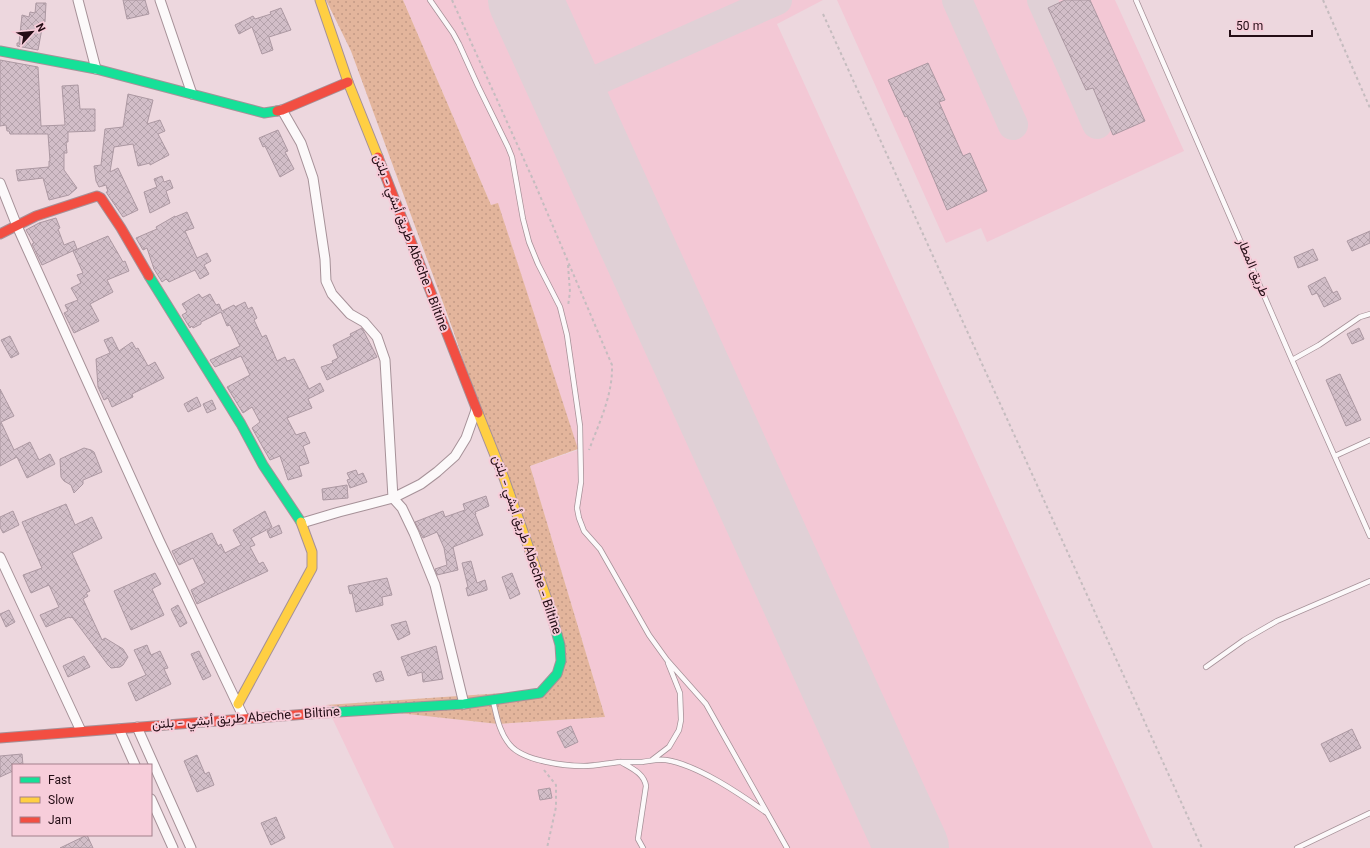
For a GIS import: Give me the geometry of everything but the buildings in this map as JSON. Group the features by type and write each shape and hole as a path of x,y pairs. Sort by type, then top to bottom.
{"main road":[{"name":"طريق أبشي - بلتن Abeche - Biltine","path":"0,738 244,718 493,701 540,693 557,674 561,661 560,645 549,604 504,478 348,82 320,0"},
{"path":"0,51 96,69 264,113 282,110 348,82"},
{"path":"0,234 36,216 99,196 121,228 241,424 262,465 302,523 312,552 312,568 238,704"}],"street":[{"path":"78,0 96,69"},
{"path":"160,0 192,94"},
{"path":"282,110 301,142 313,178 325,259 326,281 332,294 350,314 364,322 377,337 382,351 384,360 393,498 402,508 435,585 464,704"},
{"path":"0,183 17,226 156,532 244,718"},
{"path":"302,523 393,498 421,484 455,456 466,438 476,410"},
{"path":"0,557 81,731"},
{"path":"137,727 191,848"},
{"path":"119,729 136,764"},
{"path":"152,801 173,848"}],"lane":[{"path":"430,0 459,44 508,147 512,158 523,219 529,242 563,316 569,344 580,426 580,482 578,508 584,531 600,549 649,635 667,660 706,704 788,848"},
{"name":"طريق المطار","path":"1136,0 1370,536"},
{"path":"1292,360 1319,345 1360,317 1370,314"},
{"path":"1335,456 1370,440"},
{"path":"1206,667 1244,640 1277,621 1370,581"},
{"path":"652,760 669,747 679,730 681,720 680,693 667,660"},
{"path":"493,701 498,724 510,746 520,754 549,763 584,766 620,762 666,760 688,766 731,788 768,813"},
{"path":"620,762 642,776 646,782 638,839 643,848"},
{"path":"1297,848 1370,813"}],"path":[{"path":"452,0 535,184 612,365 610,392 588,452"},
{"path":"1323,0 1370,108"},
{"path":"823,14 1202,848"},
{"path":"567,262 570,292 568,307"},
{"path":"537,759 556,785 556,808 547,848"}],"shaded area":[{"path":"326,0 403,0 491,205 498,203 578,449 530,466 605,717 498,724 326,705 534,691 553,680 559,640 453,330 351,51"},
{"path":"403,0 823,0 777,24 1153,848 394,848 326,705 498,724 605,717 530,466 578,450 498,204 491,205"},
{"path":"837,0 1115,0 1184,151 987,242 981,228 946,243"}],"taxiway":[{"path":"568,93 777,0"},
{"path":"957,0 1013,125"},
{"path":"1042,0 1097,124"}],"runway":[{"path":"525,0 912,848"}],"traffic: fast":[{"path":"0,51 96,69 264,113 277,111"},
{"path":"149,276 241,424 263,465 301,522"},
{"path":"307,714 464,704 540,693 557,674 561,661 560,645 548,602"}],"traffic: slow":[{"path":"320,0 348,82 378,157"},
{"path":"478,413 504,478 548,602"},
{"path":"238,704 312,568 312,552 301,522"}],"traffic: jam":[{"path":"277,111 348,82"},
{"path":"378,157 478,413"},
{"path":"0,234 36,216 97,196 101,198 121,228 149,276"},
{"path":"0,738 307,714"}]}
